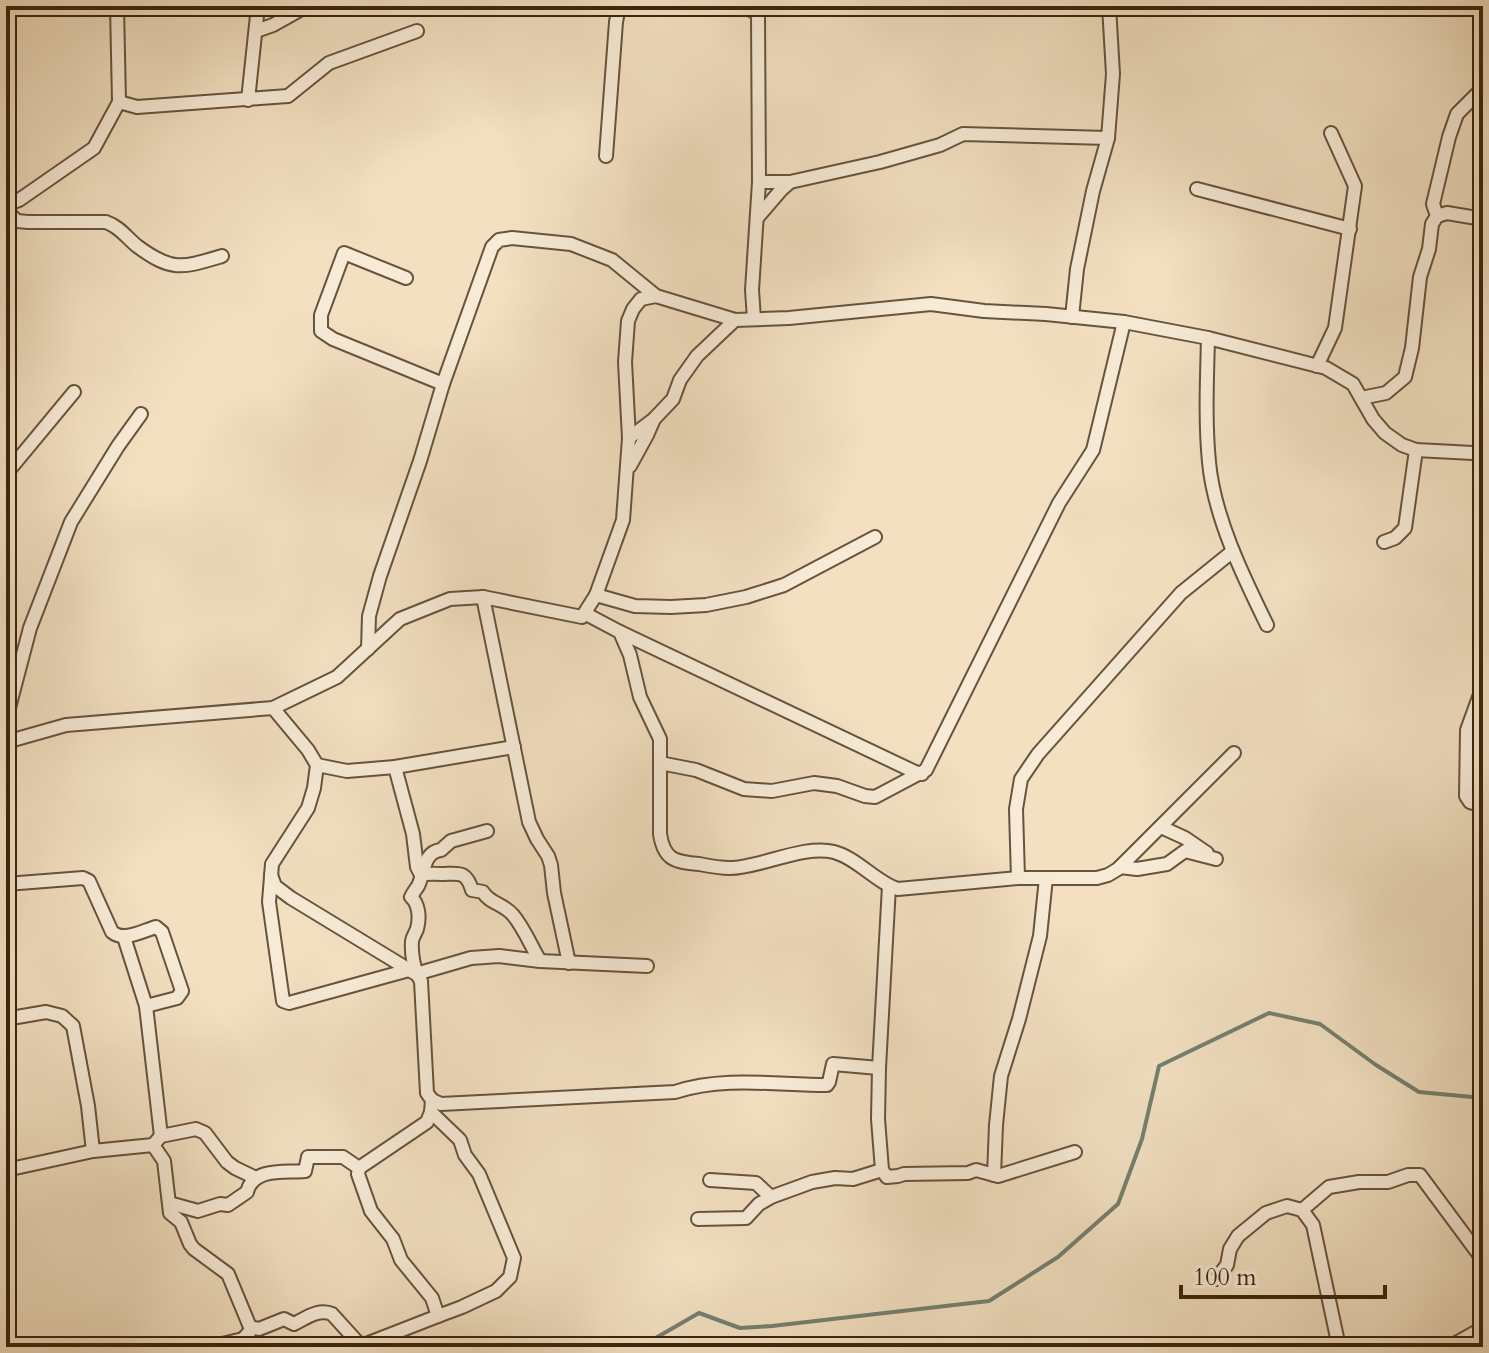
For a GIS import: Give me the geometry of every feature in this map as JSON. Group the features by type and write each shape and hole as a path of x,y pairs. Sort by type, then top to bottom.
{"street":[{"path":"117,6 119,102 94,148 6,208 17,221 106,222 117,226 137,245 164,262 178,267 222,256"},
{"path":"256,31 307,6"},
{"path":"606,156 619,6"},
{"path":"744,6 760,10 759,182 752,290 754,319"},
{"path":"928,6 983,6"},
{"path":"1072,317 1089,207 1108,138 1113,74 1109,6"},
{"path":"248,100 257,10"},
{"path":"119,102 137,107 288,96 329,63 417,31"},
{"path":"1437,216 1433,204 1457,114 1483,88"},
{"path":"1317,366 1335,328 1355,186 1331,133"},
{"path":"759,182 790,182 880,162 940,145 963,134 1108,138"},
{"path":"757,218 790,182"},
{"path":"1197,189 1350,229"},
{"path":"1361,398 1386,393 1405,377 1412,348 1420,277 1429,249 1432,224 1437,216 1447,213 1483,219"},
{"path":"368,649 369,616 380,576 443,384 492,247 499,240 512,238 571,244 612,260 656,296 735,320 931,304 1124,322 1208,338 1326,368 1353,384 1373,419 1385,433 1402,445 1416,450 1483,456"},
{"path":"406,278 344,253 321,315 321,331 333,339 443,384"},
{"path":"6,742 66,725 273,708 337,677 400,619 450,599 483,597 582,617 596,595 623,520 629,438 625,362 628,321 641,299 656,296"},
{"path":"629,438 673,399 680,380 697,356 735,320"},
{"path":"660,763 696,770 744,789 772,791 814,783 875,797 922,774 1059,503 1093,450 1124,322"},
{"path":"1208,338 1206,407 1209,465 1233,551 1267,625"},
{"path":"6,474 74,392"},
{"path":"6,726 30,628 71,522 141,414"},
{"path":"627,471 654,419"},
{"path":"1384,542 1395,538 1405,528 1416,450"},
{"path":"596,595 635,606 671,607 706,605 746,597 784,585 875,537"},
{"path":"1018,878 1016,809 1021,779 1038,754 1181,593 1233,551"},
{"path":"483,597 529,822 551,865 569,963"},
{"path":"586,614 922,774"},
{"path":"620,632 630,655 640,697 660,739 662,847 670,857 681,862 731,868 806,852 834,852 898,889 1018,878 1097,878 1120,867 1234,753"},
{"path":"1483,686 1467,730 1466,796 1470,802 1483,806"},
{"path":"273,708 317,765 308,808 272,864 269,902 285,1003 471,958 499,956 647,966"},
{"path":"317,765 347,771 395,767 514,747"},
{"path":"395,767 421,875"},
{"path":"1120,867 1137,869 1167,864 1185,851 1216,859 1185,838 1161,827"},
{"path":"413,972 412,940 418,926 416,901 411,893 418,885 431,853 441,850 451,841 487,831"},
{"path":"421,875 462,874 469,880 472,890 483,892 487,899 502,905 513,915 540,961"},
{"path":"124,937 146,1006 157,1141 164,1161 170,1213 181,1222 190,1244 228,1274 248,1324 259,1329 284,1319 294,1324 325,1311 332,1314 361,1346 496,1291 510,1277 514,1258 479,1174 465,1155 460,1140 432,1106 427,1093 421,981 413,972 291,898 275,886 271,875"},
{"path":"6,884 83,878 89,881 112,932 117,936 124,937 156,927 162,932 182,991 177,998 146,1006"},
{"path":"994,1175 1001,1076 1040,936 1046,878"},
{"path":"889,886 879,1068 878,1119 882,1170 887,1177 976,1170 998,1176 1075,1152"},
{"path":"6,1015 17,1017 46,1012 62,1016 73,1026 93,1151"},
{"path":"432,1106 675,1092 692,1087 760,1081 827,1085 833,1064 879,1068"},
{"path":"432,1106 427,1122 359,1168 358,1174 371,1211 393,1239 401,1260 432,1298 438,1316"},
{"path":"6,1170 157,1141 196,1129 205,1133 227,1162 256,1178"},
{"path":"169,1203 198,1211 220,1204 228,1205 247,1192 249,1184 256,1178 272,1172 305,1171 308,1157 343,1157 359,1168"},
{"path":"698,1219 746,1218 771,1197 812,1182 853,1179 882,1170"},
{"path":"1302,1210 1329,1187 1359,1182 1388,1182 1408,1175 1420,1175 1483,1260"},
{"path":"710,1180 756,1183 771,1197"},
{"path":"1216,1279 1227,1265 1230,1249 1238,1236 1266,1213 1287,1206 1302,1210 1313,1225 1339,1347"},
{"path":"209,1347 243,1339 253,1328"},
{"path":"1449,1347 1483,1328"}],"waterway":[{"path":"640,1347 699,1313 740,1328 989,1301 1058,1257 1118,1204 1142,1139 1159,1066 1269,1013 1320,1024 1419,1092 1483,1098"}]}
